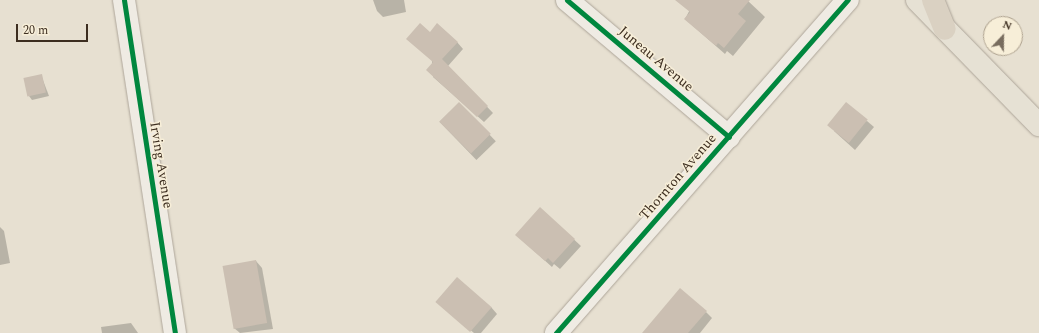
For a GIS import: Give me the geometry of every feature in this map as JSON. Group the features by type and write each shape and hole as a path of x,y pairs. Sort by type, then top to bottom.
{"highway":[{"path":"933,0 946,29"}],"main road":[{"path":"917,0 1039,125"}],"street":[{"name":"Irving Avenue","path":"124,0 175,333"},
{"name":"Juneau Avenue","path":"568,0 729,137"},
{"name":"Thornton Avenue","path":"556,333 848,0"}],"building":[{"path":"675,0 750,0 738,14 746,21 724,48 718,43 716,46 684,19 690,12"},
{"path":"420,23 430,32 437,23 458,42 442,59 488,106 477,117 426,70 433,62 406,39"},
{"path":"42,74 46,93 27,97 23,78"},
{"path":"459,102 491,134 471,154 439,122"},
{"path":"846,102 868,120 849,143 827,125"},
{"path":"540,207 575,239 553,263 548,258 545,261 515,235"},
{"path":"256,260 267,323 234,329 223,266"},
{"path":"457,277 492,307 470,332 435,302"},
{"path":"680,288 707,311 688,333 642,333"}],"cycle path":[{"path":"124,0 175,333"},
{"path":"567,0 729,137"},
{"path":"556,333 848,0"}]}
